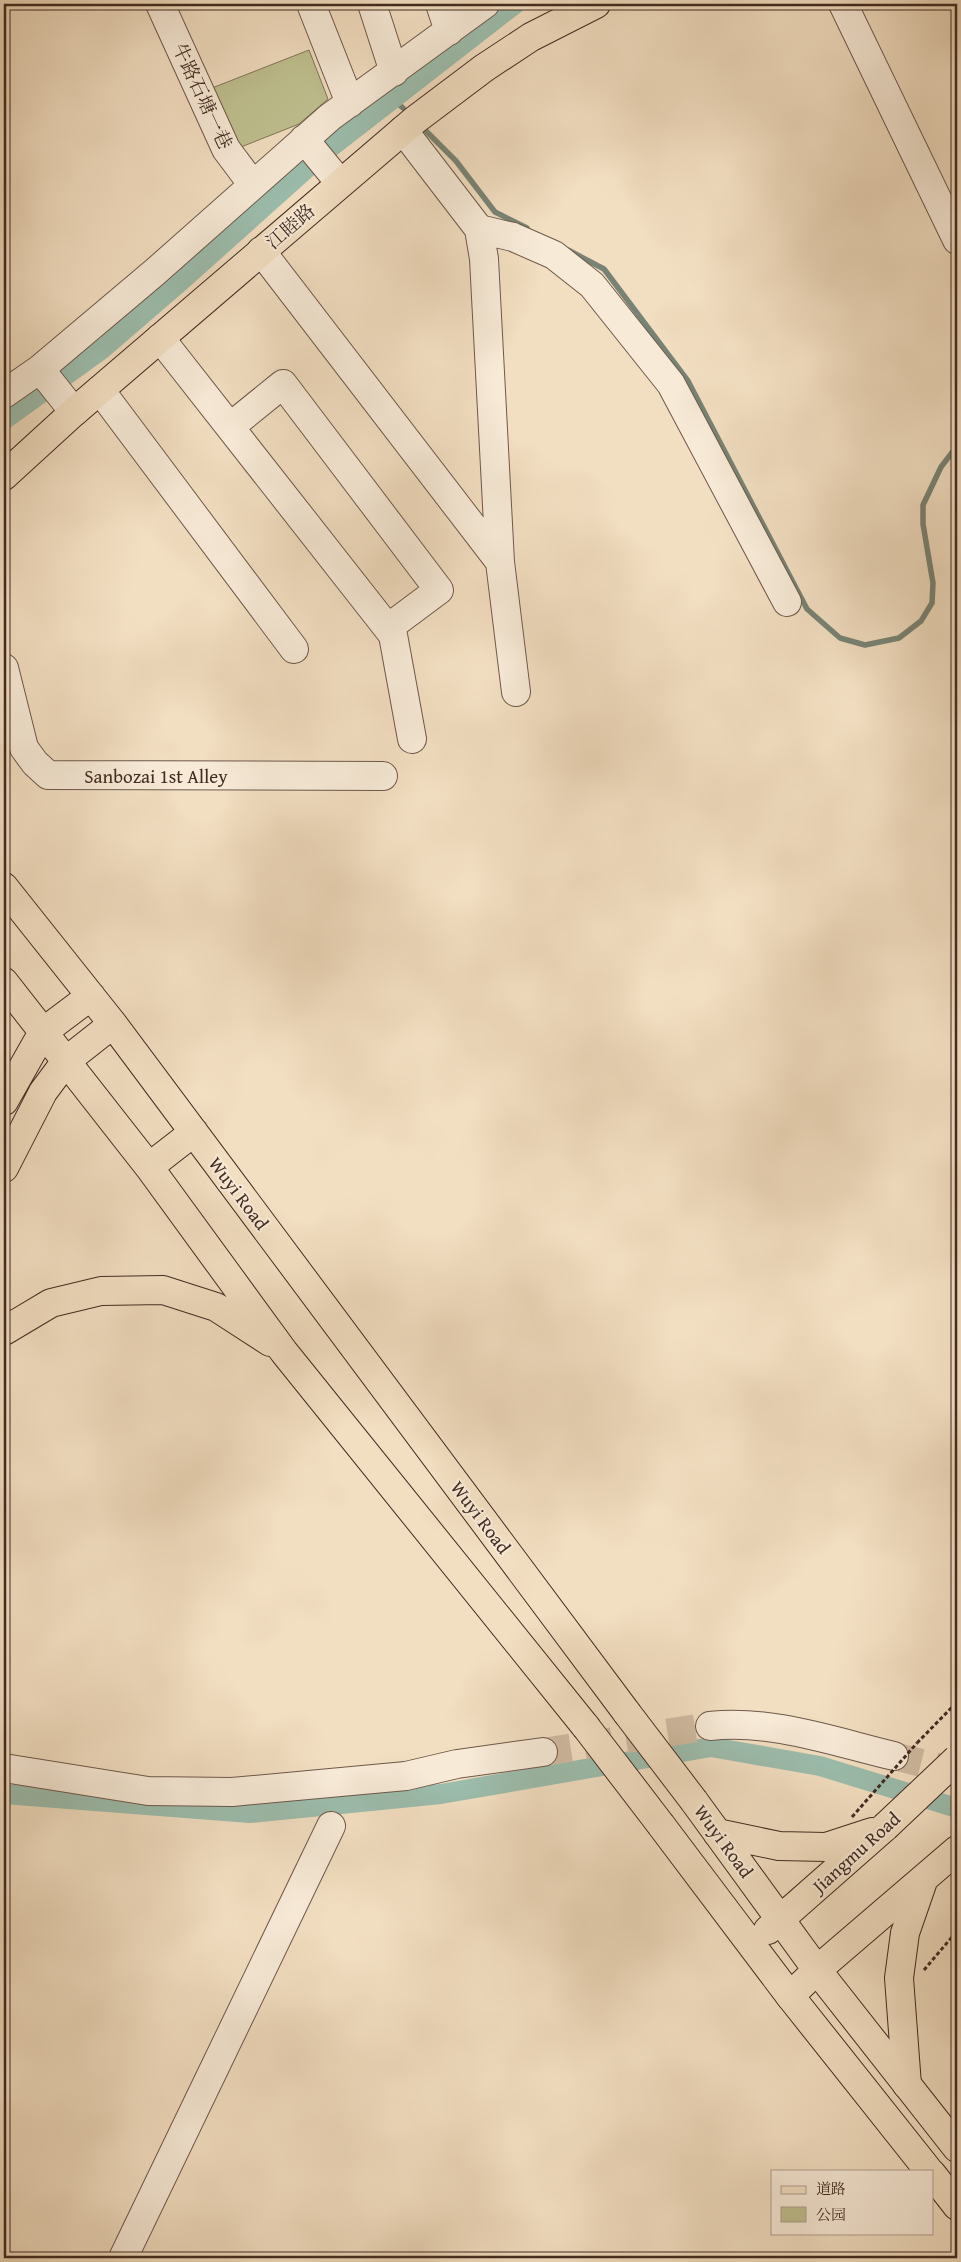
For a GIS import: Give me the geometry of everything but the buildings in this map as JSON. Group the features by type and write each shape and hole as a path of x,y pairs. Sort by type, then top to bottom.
{"main road":[{"name":"江睦路","path":"4,476 74,412 339,182 403,130 484,68 523,42 596,4"},
{"name":"Wuyi Road","path":"4,887 113,1024 694,1801 817,1970 957,2148"},
{"name":"Wuyi Road","path":"4,982 148,1167 284,1352 586,1728 752,1943 790,1996 929,2170"},
{"path":"4,1101 43,1032 91,996"},
{"path":"4,1168 43,1092 66,1061 113,1024"},
{"path":"148,1167 194,1132"},
{"path":"4,1332 51,1303 101,1291 163,1290 216,1307 284,1352"},
{"name":"Jiangmu Road","path":"752,1943 885,1827 957,1758"},
{"path":"717,1833 779,1846 826,1848 885,1827"},
{"path":"790,1996 817,1970 953,1854"},
{"path":"907,2085 899,1978 905,1934 923,1881"},
{"path":"907,2142 934,2120"},
{"path":"934,2177 957,2206"}],"street":[{"name":"牛路石塘一巷","path":"160,4 226,149 253,185"},
{"path":"311,4 350,104"},
{"path":"372,4 394,72"},
{"path":"440,4 449,31"},
{"path":"4,394 40,369 155,272 304,139 486,4"},
{"path":"842,4 957,240"},
{"path":"403,130 479,229 484,259 500,562 516,692"},
{"path":"304,139 339,182"},
{"path":"479,229 514,237 554,255 592,285 671,384 787,602"},
{"path":"261,251 500,562"},
{"path":"160,338 393,635 412,739"},
{"path":"40,369 74,412"},
{"path":"230,427 284,384 439,590 388,628"},
{"path":"100,390 294,649"},
{"name":"Sanbozai 1st Alley","path":"4,668 24,748 35,763 48,775 384,776"},
{"path":"710,1726 733,1723 905,1749"},
{"path":"6,1768 148,1792 232,1792 406,1776 458,1764 542,1752"},
{"path":"122,2258 331,1826"}],"path":[{"path":"852,1817 905,1749 957,1702"},
{"path":"900,1996 957,1931"}],"green space":[{"path":"309,50 328,99 299,124 236,149 212,88"}],"waterway":[{"path":"4,420 101,350 327,150 515,4"},
{"path":"394,100 403,108"},
{"path":"427,132 456,161 495,212 527,228"},
{"path":"568,250 604,269 688,381 807,609 840,638 865,645 899,638 921,621 932,603 933,583 923,524 923,505 941,467 957,446"},
{"path":"4,1794 250,1813 441,1794 711,1747 820,1766 957,1808"}],"tunnel":[{"path":"543,1752 710,1726"},
{"path":"894,1756 957,1772"}]}
